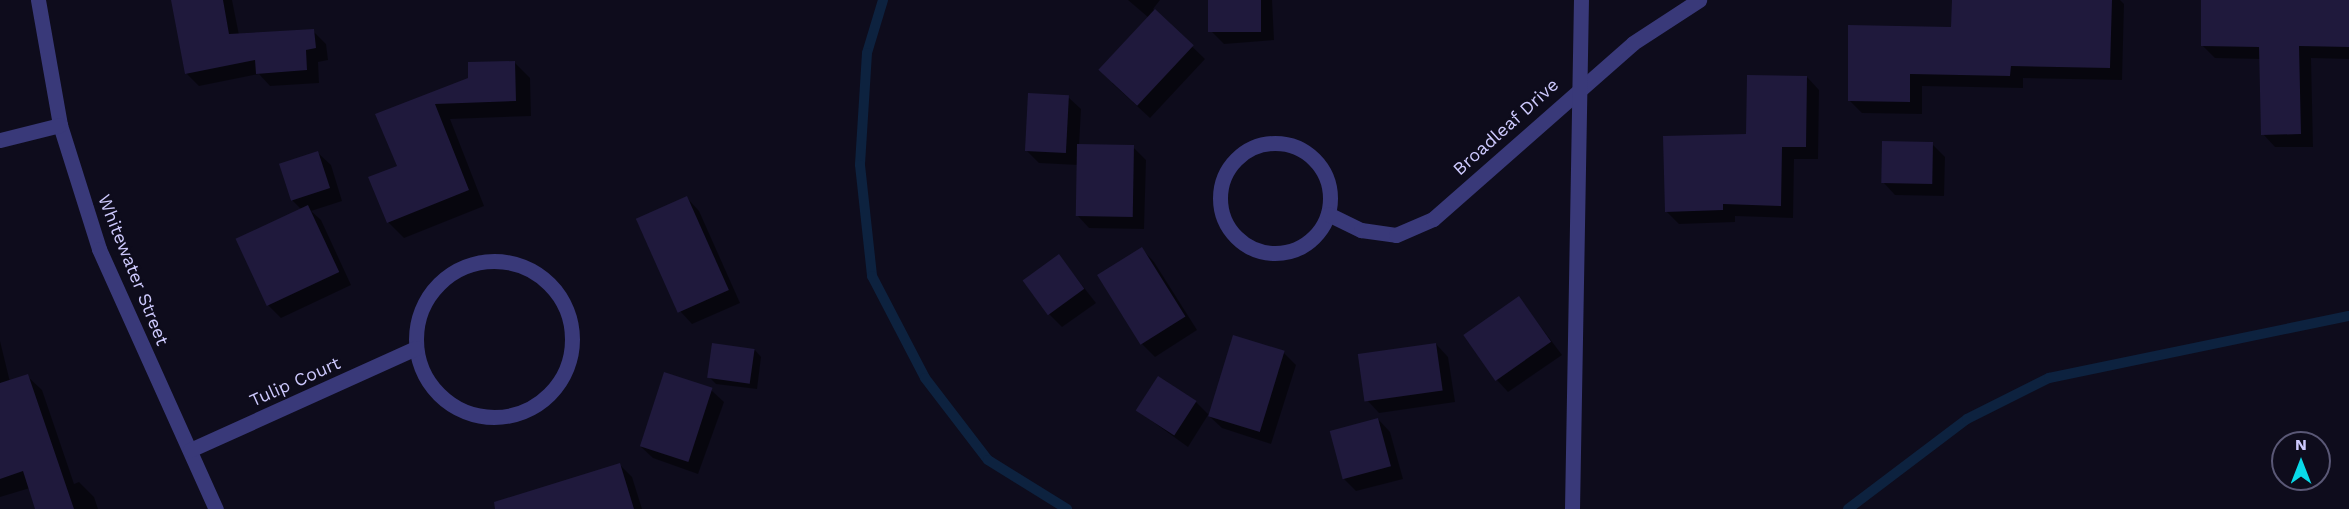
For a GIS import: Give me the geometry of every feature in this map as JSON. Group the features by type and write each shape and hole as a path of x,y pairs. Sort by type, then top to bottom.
{"street":[{"name":"Whitewater Street","path":"38,0 60,125 99,249 216,509"},
{"path":"1572,509 1581,0"},
{"name":"Broadleaf Drive","path":"1328,214 1361,230 1396,235 1433,219 1580,87 1633,43 1699,0"},
{"path":"0,140 60,125"},
{"path":"1268,143 1303,150 1326,178 1328,214 1307,243 1272,253 1254,249 1227,227 1220,209 1225,174 1235,159 1268,143"},
{"path":"484,261 508,262 531,270 551,284 565,304 572,327 572,350 566,372 554,390 536,405 516,414 493,417 451,404 428,379 416,348 417,324 426,301 440,282 461,268 484,261"},
{"name":"Tulip Court","path":"190,450 416,348"}],"building":[{"path":"171,0 223,0 229,34 314,29 316,48 306,50 307,70 256,74 255,60 185,74"},
{"path":"1208,0 1261,0 1261,32 1208,32"},
{"path":"1952,0 2112,0 2110,68 2011,66 2010,76 1910,74 1910,102 1848,101 1848,25 1951,27"},
{"path":"2201,0 2349,0 2349,47 2299,46 2301,134 2261,135 2259,47 2201,46"},
{"path":"1155,9 1194,45 1137,106 1098,70"},
{"path":"515,61 516,101 435,104 469,190 387,223 368,177 397,166 375,114 468,78 468,62"},
{"path":"1747,75 1807,76 1806,147 1782,147 1781,206 1723,204 1723,210 1665,212 1663,136 1746,134"},
{"path":"1028,93 1069,95 1066,153 1025,151"},
{"path":"1882,141 1933,142 1932,184 1881,183"},
{"path":"1077,144 1134,145 1133,217 1076,216"},
{"path":"318,151 330,188 291,201 279,164"},
{"path":"687,196 729,290 678,313 636,219"},
{"path":"308,205 339,272 267,306 235,239"},
{"path":"1142,247 1185,317 1141,345 1097,275"},
{"path":"1059,254 1084,289 1048,315 1023,280"},
{"path":"1519,296 1551,342 1495,381 1463,335"},
{"path":"1233,335 1285,351 1260,432 1208,416"},
{"path":"712,343 755,349 750,384 707,378"},
{"path":"1436,343 1443,391 1364,402 1358,354"},
{"path":"664,372 713,388 688,462 640,446"},
{"path":"28,374 74,509 35,509 23,471 0,479 0,383"},
{"path":"1158,376 1197,401 1174,435 1136,410"},
{"path":"1378,418 1391,466 1343,479 1330,431"},
{"path":"620,463 634,509 495,509 494,502"}],"waterway":[{"path":"883,0 867,53 860,165 872,276 925,378 988,460 1067,509"},
{"path":"1848,509 1967,419 2049,378 2349,316"}]}
